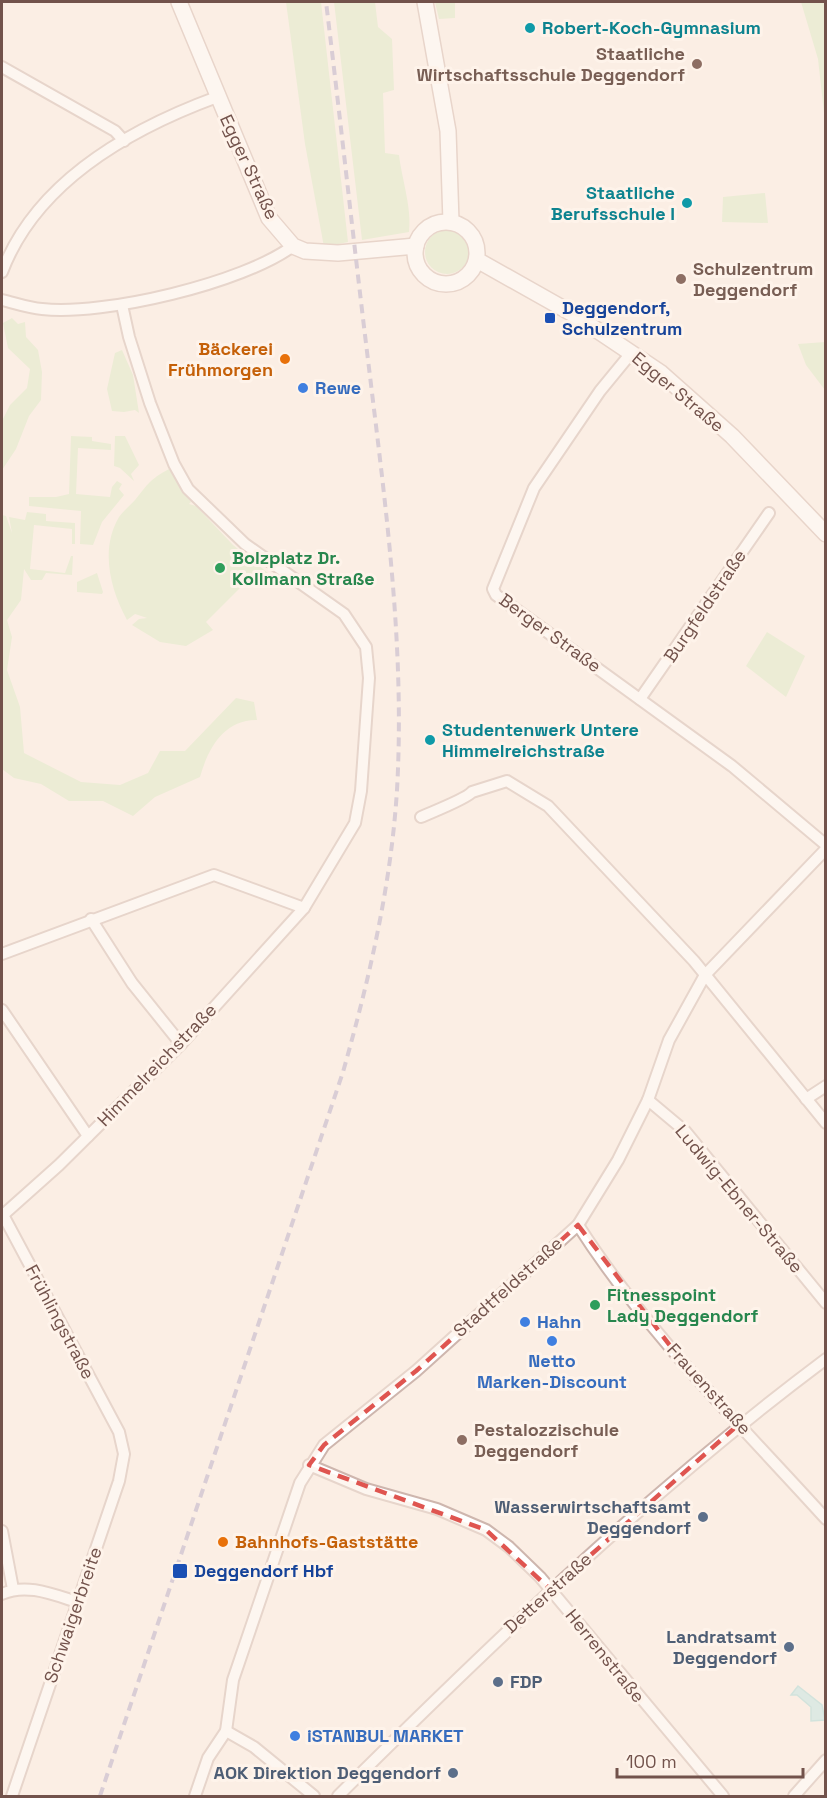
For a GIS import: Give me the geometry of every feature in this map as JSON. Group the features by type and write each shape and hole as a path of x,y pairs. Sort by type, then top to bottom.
{"street":[{"name":"Egger Straße","path":"179,2 269,218 293,246"},
{"path":"425,2 448,131 451,222"},
{"path":"2,67 115,131 124,141"},
{"path":"2,272 22,232 56,192 86,166 169,115 217,97"},
{"path":"451,222 461,225 475,239 477,260 474,269 459,282 440,283 423,273 418,265 416,246 419,237 433,225 451,222"},
{"path":"2,300 42,309 122,305 177,292 246,270 278,257 293,246 316,253 416,246"},
{"name":"Egger Straße","path":"477,260 573,314 661,373 732,436 825,534"},
{"name":"Himmelreichstraße","path":"2,1214 88,1136 182,1044 304,908 355,824 362,791 369,678 366,647 344,614 244,544 188,489 174,464 150,403 129,337 122,305"},
{"name":"Berger Straße","path":"632,352 600,390 534,488 493,589 496,595 732,765 825,848"},
{"name":"Burgfeldstraße","path":"640,699 769,513"},
{"path":"421,817 458,799 468,797 472,792 507,782 548,807 694,961 825,1123"},
{"name":"Stadtfeldstraße","path":"226,1731 233,1680 300,1483 309,1465 324,1445 416,1371 578,1225 600,1192 648,1100 669,1040 705,975 825,848"},
{"path":"2,954 214,875 304,908"},
{"path":"91,920 132,983 182,1044"},
{"path":"2,1010 88,1136"},
{"path":"807,1099 825,1086"},
{"name":"Ludwig-Ebner-Straße","path":"648,1100 685,1131 825,1303"},
{"name":"Frühlingstraße","path":"2,1214 119,1432"},
{"name":"Frauenstraße","path":"578,1225 596,1254 681,1360 825,1519"},
{"name":"Detterstraße","path":"338,1797 477,1658 551,1590 738,1425 825,1359"},
{"name":"Schwaigerbreite","path":"12,1797 119,1481 124,1454 119,1432"},
{"name":"Herrenstraße","path":"309,1465 366,1489 437,1509 486,1530 509,1547 551,1590 723,1797"},
{"path":"2,1531 13,1589"},
{"path":"2,1594 13,1589 32,1589 77,1602"},
{"path":"195,1797 208,1758 226,1731 254,1748 314,1797"},
{"path":"794,1797 825,1760"}],"highlighted area":[{"path":"578,1225 681,1360 738,1425 551,1590 486,1530 309,1465 324,1445 416,1371"}],"green space":[{"path":"286,2 321,2 348,242 324,247 305,144"},
{"path":"334,2 375,2 378,27 392,39 394,90 383,93 385,153 399,155 408,204 409,232 362,240"},
{"path":"435,2 455,2 455,18 439,19"},
{"path":"801,2 825,2 825,122 818,59"},
{"path":"765,193 768,223 722,222 723,197"},
{"path":"447,230 456,231 463,236 468,243 468,261 463,268 456,273 447,274 438,273 431,268 426,261 425,252 426,243 431,236 438,231"},
{"path":"12,318 18,324 25,322 26,337 38,350 42,372 41,400 29,416 16,449 2,470 2,421 10,405 27,388 30,369 8,348 3,323"},
{"path":"826,342 825,390 806,365 798,344"},
{"path":"122,350 133,375 139,413 135,410 112,411 107,389 115,353"},
{"path":"71,436 92,437 92,441 111,444 111,450 78,448 76,494 110,497 112,487 117,481 122,484 119,489 124,495 102,522 93,545 80,544 81,511 29,506 29,497 56,497 69,494"},
{"path":"115,436 125,436 139,465 131,474 134,481 120,468 114,466"},
{"path":"169,469 191,502 189,504 196,506 233,545 268,573 264,578 255,573 206,622 213,630 186,646 160,642 132,625 139,619 147,618 135,614 127,620 116,595 110,569 110,542 119,517 150,482"},
{"path":"27,512 46,514 46,521 75,523 75,544 72,544 72,529 34,525 30,569 65,573 71,556 73,556 72,575 46,573 42,580 31,580 24,569 21,600 7,620 12,637 7,670 20,707 24,753 81,782 120,785 148,773 160,751 185,751 236,698 254,702 257,720 235,725 219,738 208,756 200,777 155,797 133,816 103,801 69,801 41,784 14,778 2,769 2,515 6,516 12,533 9,517 25,520"},
{"path":"97,573 102,594 77,592 77,582"},
{"path":"767,632 805,656 786,697 746,666"}],"water":[{"path":"798,1686 822,1705 825,1720 811,1721 811,1707 797,1695 791,1695"}],"railway":[{"path":"100,1796 343,1072 370,968 390,862 397,790 399,737 396,631 382,473 326,2"}],"place":[{"name":"Robert-Koch-Gymnasium","path":"530,28"},
{"name":"Staatliche Wirtschaftsschule Deggendorf","path":"697,64"},
{"name":"Staatliche Berufsschule I","path":"687,203"},
{"name":"Schulzentrum Deggendorf","path":"681,279"},
{"name":"Deggendorf, Schulzentrum","path":"550,318"},
{"name":"Bäckerei Frühmorgen","path":"285,359"},
{"name":"Rewe","path":"303,388"},
{"name":"Bolzplatz Dr. Kollmann Straße","path":"220,568"},
{"name":"Studentenwerk Untere Himmelreichstraße","path":"430,740"},
{"name":"Fitnesspoint Lady Deggendorf","path":"595,1305"},
{"name":"Hahn","path":"525,1322"},
{"name":"Netto Marken-Discount","path":"552,1341"},
{"name":"Pestalozzischule Deggendorf","path":"462,1440"},
{"name":"Wasserwirtschaftsamt Deggendorf","path":"703,1517"},
{"name":"Bahnhofs-Gaststätte","path":"223,1542"},
{"name":"Deggendorf Hbf","path":"180,1571"},
{"name":"Landratsamt Deggendorf","path":"789,1647"},
{"name":"FDP","path":"498,1682"},
{"name":"iSTANBUL MARKET","path":"295,1736"},
{"name":"AOK Direktion Deggendorf","path":"453,1773"}]}
